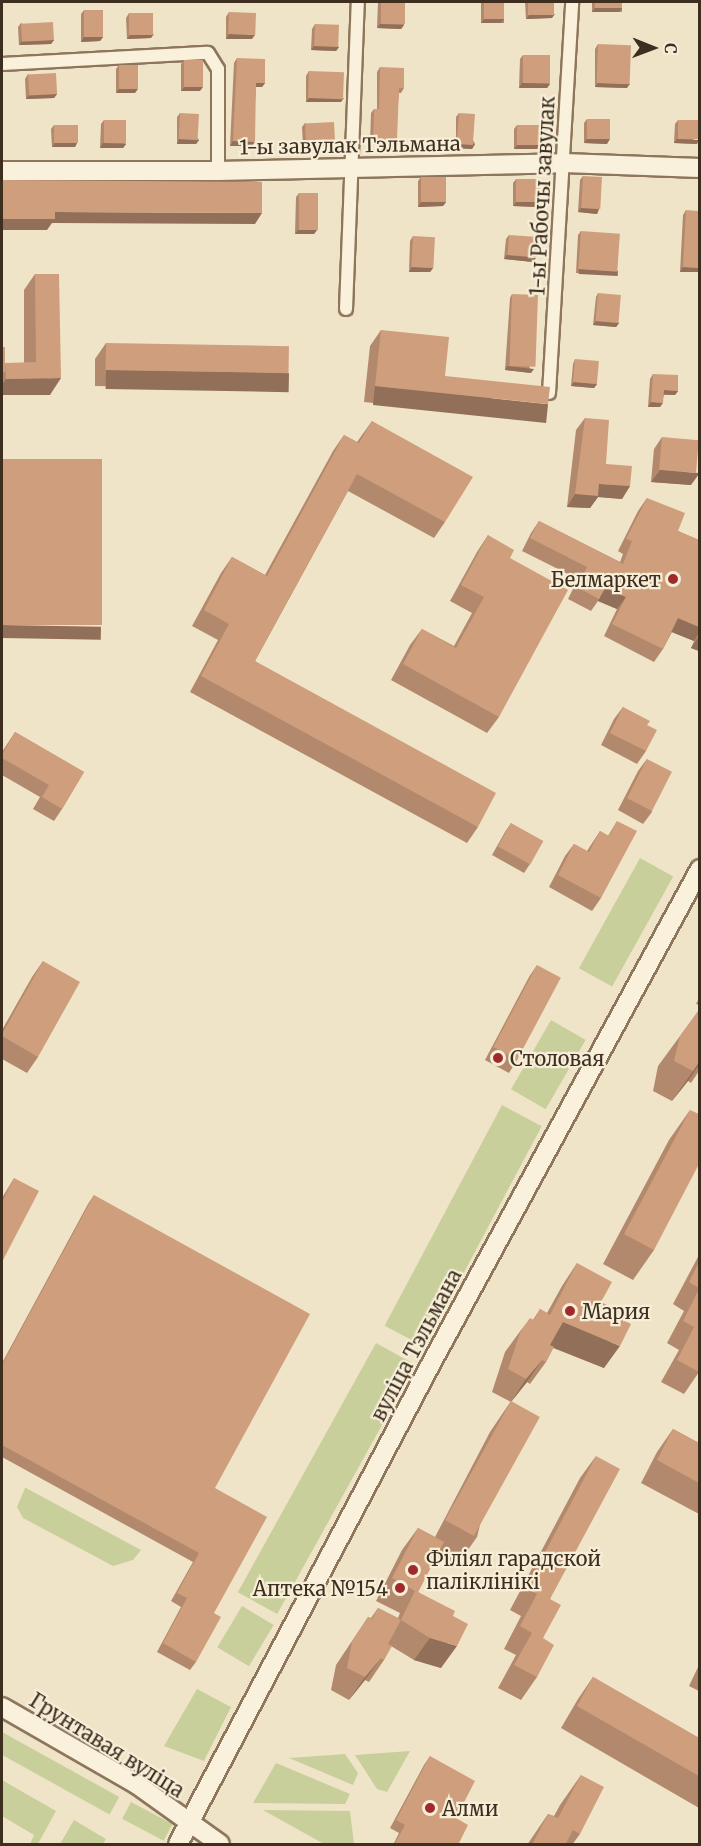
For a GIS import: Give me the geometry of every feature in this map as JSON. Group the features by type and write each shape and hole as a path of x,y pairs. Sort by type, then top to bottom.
{"main road":[{"name":"1-ы завулак Тэльмана","path":"2,171 218,171 564,163 699,168"},
{"name":"вуліца Тэльмана","path":"178,1845 428,1371 699,869"},
{"name":"Грунтавая вуліца","path":"2,1707 136,1784 220,1845"}],"street":[{"path":"346,309 358,2"},
{"name":"1-ы Рабочы завулак","path":"549,393 572,2"},
{"path":"2,64 208,53 218,69 218,171"}],"green space":[{"path":"640,858 673,876 612,987 579,968"},
{"path":"551,1020 586,1040 546,1109 511,1089"},
{"path":"502,1105 542,1126 424,1347 385,1326"},
{"path":"376,1343 415,1365 277,1614 238,1592"},
{"path":"25,1488 141,1550 133,1560 113,1566 23,1518 17,1507"},
{"path":"242,1606 274,1625 249,1666 217,1647"},
{"path":"197,1689 231,1707 204,1761 164,1746"},
{"path":"2,1732 119,1797 110,1814 2,1755"},
{"path":"410,1751 387,1792 377,1789 355,1755"},
{"path":"345,1754 358,1773 353,1785 289,1758"},
{"path":"276,1763 350,1794 345,1804 253,1803"},
{"path":"2,1780 56,1811 38,1844 30,1844 34,1835 2,1816"},
{"path":"131,1802 172,1824 164,1841 122,1819"},
{"path":"263,1810 350,1811 354,1844 324,1844"},
{"path":"74,1820 106,1839 103,1844 60,1844"}],"building":[{"path":"381,2 405,2 405,24 381,24"},
{"path":"484,2 504,2 504,19 484,19"},
{"path":"528,2 554,2 554,15 528,15"},
{"path":"595,2 622,2 622,8 595,8"},
{"path":"84,10 103,10 103,37 84,37"},
{"path":"229,12 256,13 255,35 228,34"},
{"path":"129,13 153,13 153,35 129,35"},
{"path":"53,22 54,40 22,42 21,24"},
{"path":"315,24 339,25 338,47 314,46"},
{"path":"598,44 631,45 630,84 597,83"},
{"path":"523,55 550,55 550,83 523,83"},
{"path":"237,58 265,59 265,83 256,83 255,142 233,141"},
{"path":"184,60 203,60 203,87 184,87"},
{"path":"119,65 138,65 138,89 119,89"},
{"path":"380,67 404,68 404,88 399,88 397,140 373,140 374,109 379,109"},
{"path":"309,71 344,72 343,99 308,98"},
{"path":"56,73 57,94 29,95 28,74"},
{"path":"180,113 199,114 198,140 179,139"},
{"path":"459,113 475,114 473,145 457,144"},
{"path":"587,119 610,119 610,139 587,139"},
{"path":"104,120 126,120 126,143 104,143"},
{"path":"678,120 699,120 699,139 678,139"},
{"path":"334,122 335,141 306,142 305,124"},
{"path":"54,125 78,125 78,143 54,143"},
{"path":"517,125 546,125 546,145 517,145"},
{"path":"583,176 602,177 600,209 581,208"},
{"path":"421,177 446,177 446,202 421,202"},
{"path":"516,179 540,179 540,202 516,202"},
{"path":"2,180 262,182 262,213 55,212 55,219 2,219"},
{"path":"299,193 318,193 318,230 299,230"},
{"path":"686,210 699,211 699,268 683,267"},
{"path":"581,231 620,234 617,272 578,269"},
{"path":"509,235 538,237 537,257 508,255"},
{"path":"413,236 435,237 433,268 411,267"},
{"path":"35,274 59,274 61,378 6,379 5,363 36,362"},
{"path":"598,293 621,295 618,323 596,321"},
{"path":"512,294 538,295 535,367 509,366"},
{"path":"381,330 449,337 445,376 550,387 548,404 375,386"},
{"path":"106,343 289,346 289,373 106,370"},
{"path":"2,347 5,347 5,372 2,372"},
{"path":"575,359 599,361 597,384 573,382"},
{"path":"653,374 678,375 678,391 664,390 663,403 651,402"},
{"path":"585,418 609,420 606,464 632,466 630,486 599,484 598,496 575,494"},
{"path":"372,421 473,477 445,522 357,474 255,661 496,793 478,827 201,676 229,624 204,610 232,557 267,576 344,435 359,443"},
{"path":"662,437 699,440 696,473 659,470"},
{"path":"2,459 102,459 102,625 2,625"},
{"path":"647,498 685,513 678,531 699,540 699,627 678,618 663,649 612,624 626,597 605,588 599,599 577,587 587,567 530,538 539,521 623,564 632,541 626,539"},
{"path":"488,535 514,550 510,558 568,590 499,717 403,664 422,629 456,648 484,597 461,585"},
{"path":"623,707 650,721 647,725 657,730 646,751 610,733"},
{"path":"15,732 84,772 62,809 42,797 49,785 2,758"},
{"path":"647,759 672,772 652,811 627,798"},
{"path":"617,821 637,831 601,898 558,875 574,844 589,852 600,831 609,836"},
{"path":"511,823 543,841 530,865 498,847"},
{"path":"43,961 80,982 38,1057 2,1034"},
{"path":"537,965 561,978 517,1060 493,1047"},
{"path":"699,1010 699,1062 693,1071 674,1061 680,1036"},
{"path":"690,1110 699,1114 699,1164 654,1250 624,1234"},
{"path":"14,1178 39,1191 2,1262 2,1202"},
{"path":"94,1195 310,1314 215,1488 267,1517 214,1613 221,1617 196,1662 163,1643 187,1598 177,1593 199,1553 2,1445 2,1365"},
{"path":"699,1262 699,1288 689,1282"},
{"path":"577,1263 612,1282 601,1302 619,1311 616,1316 631,1324 620,1346 563,1322 550,1345 554,1347 546,1362 542,1360 526,1379 508,1369 521,1330 530,1318 534,1320 540,1309 550,1315"},
{"path":"699,1289 699,1372 677,1360 694,1327 683,1321"},
{"path":"511,1401 540,1417 474,1536 445,1520"},
{"path":"673,1429 699,1443 699,1483 657,1460"},
{"path":"596,1456 620,1469 550,1599 561,1605 543,1638 554,1645 537,1677 514,1665 532,1633 520,1626 537,1594 526,1588"},
{"path":"418,1528 444,1542 418,1592 455,1611 453,1616 468,1624 457,1646 430,1638 401,1620 415,1591 392,1578"},
{"path":"378,1608 401,1620 388,1644 392,1646 384,1660 381,1658 365,1677 347,1668 352,1642 368,1617 372,1619"},
{"path":"593,1677 699,1738 699,1776 577,1706"},
{"name":"Алми","path":"430,1756 475,1781 456,1818 468,1825 458,1845 394,1845 405,1825 396,1820"},
{"path":"581,1775 604,1787 580,1834 573,1830 565,1845 532,1845 548,1814 558,1818"}],"place":[{"name":"Белмаркет","path":"673,579"},
{"name":"Столовая","path":"498,1058"},
{"name":"Мария","path":"570,1311"},
{"name":"Філіял гарадской паліклінікі","path":"413,1570"},
{"name":"Аптека №154","path":"400,1588"},
{"name":"Алми","path":"430,1808"}]}
